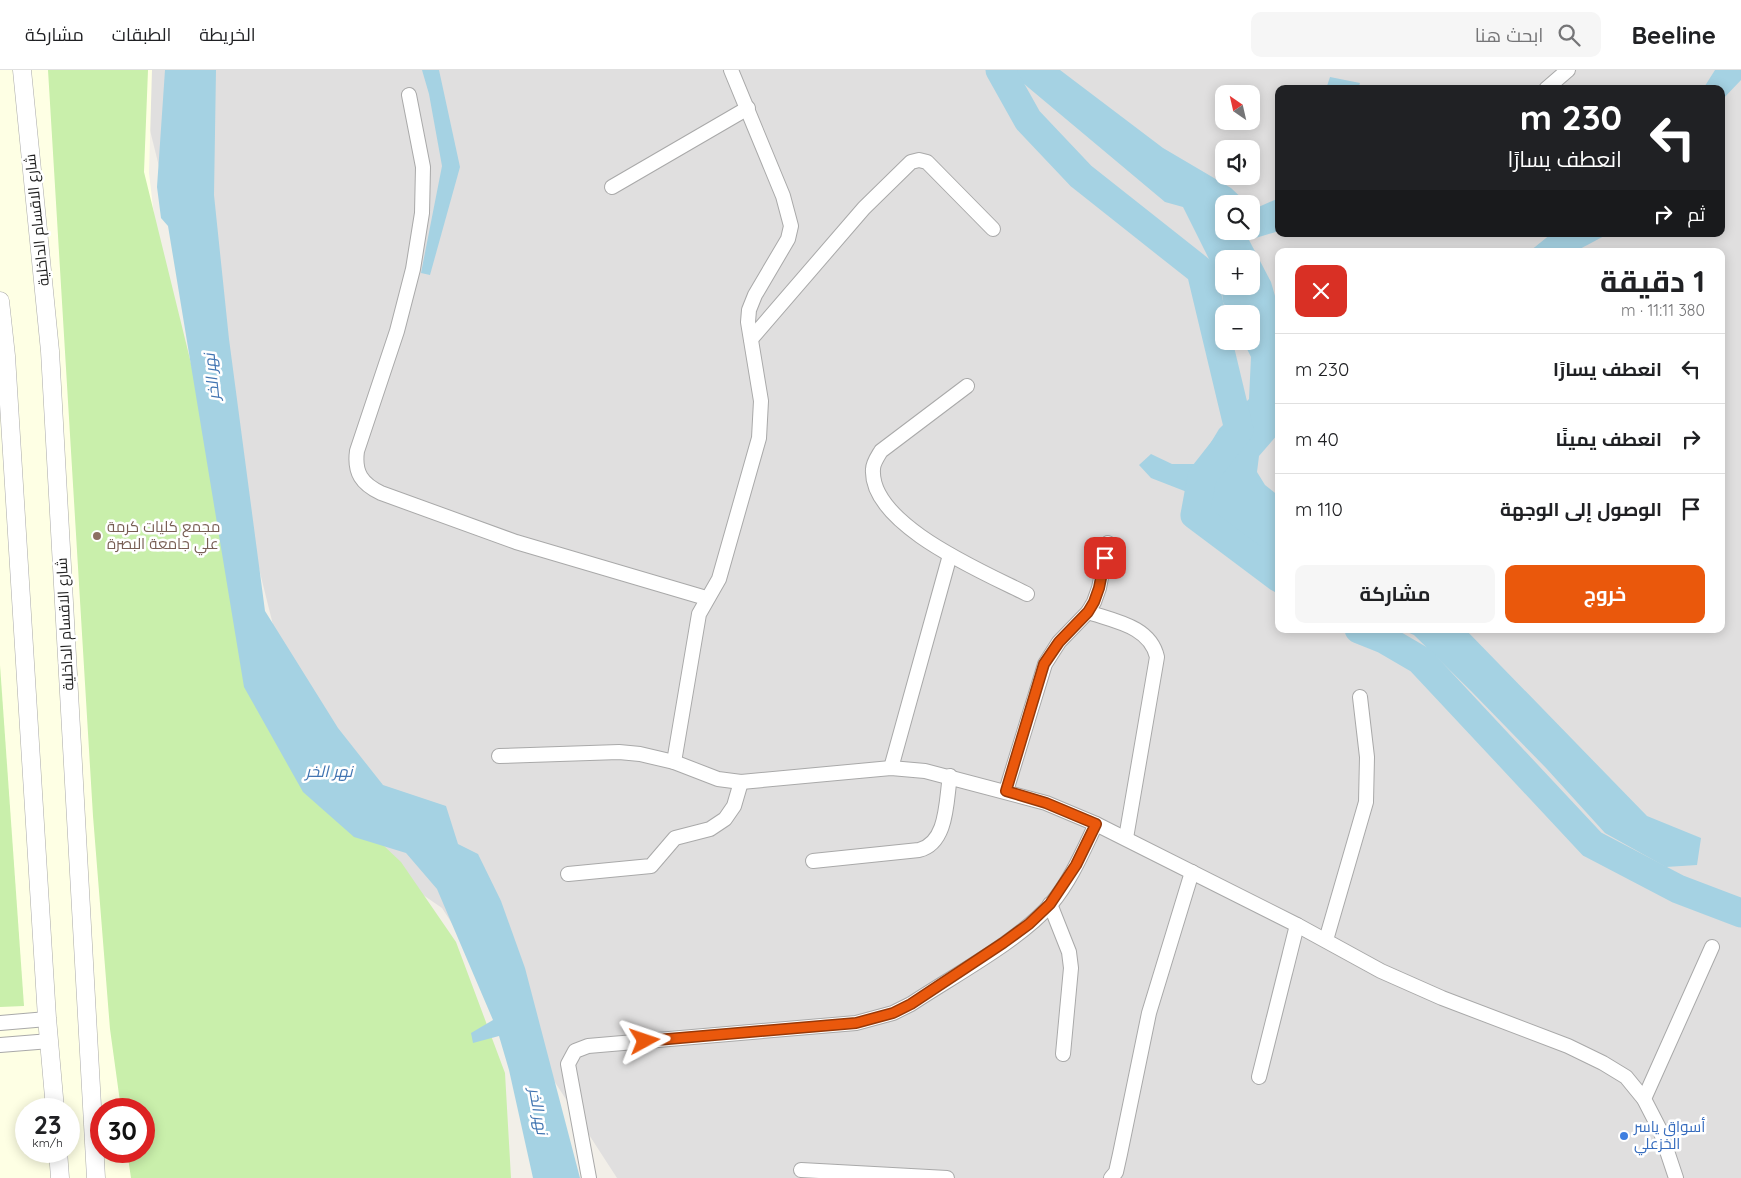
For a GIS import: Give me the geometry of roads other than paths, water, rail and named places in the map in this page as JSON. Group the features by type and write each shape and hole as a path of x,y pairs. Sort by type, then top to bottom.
{"street":[{"name":"شارع الاقسام الداخلية","path":"22,70 50,351 96,1178"},
{"path":"674,762 696,626 706,598 719,579 759,438 761,401 750,338 749,310 788,239 791,226 786,203 731,70"},
{"path":"1551,85 1568,70"},
{"path":"409,95 424,167 422,213 413,269 397,331 357,451 355,465 360,478 369,488 516,542 706,598"},
{"path":"612,187 748,108"},
{"path":"750,338 864,208 911,162 919,160 927,162 993,229"},
{"path":"0,301 6,356 54,1098"},
{"path":"967,386 895,438 881,451 873,467 875,484 894,513 916,533 950,556 1027,594"},
{"path":"1006,791 1044,664 1059,642 1088,612 1099,588 1108,543"},
{"path":"891,768 950,556"},
{"path":"1088,612 1136,629 1148,636 1155,646 1157,657 1126,838"},
{"path":"1326,940 1366,802 1367,757 1360,697"},
{"path":"499,756 619,752 674,762 718,779 741,782 891,768 950,776 1046,803 1126,838 1326,940 1381,971 1442,998 1568,1046 1603,1063 1626,1077 1644,1099 1660,1130 1676,1178"},
{"path":"813,861 919,850 930,846 940,832 950,776"},
{"path":"568,874 651,866 675,838 710,828 725,819 734,806 741,782"},
{"path":"589,1178 568,1064 574,1051 580,1048 856,1023 874,1019 911,1004 1003,943 1029,924 1050,904 1072,872 1096,824"},
{"path":"1111,1178 1116,1172 1149,1013 1192,872"},
{"path":"1050,904 1069,952 1071,968 1063,1054"},
{"path":"1259,1077 1297,925"},
{"path":"1644,1099 1712,947"},
{"path":"0,1023 48,1019"},
{"path":"0,1045 50,1041"},
{"path":"59,1163 60,1178"},
{"path":"801,1170 946,1178"}],"water":[{"name":"نهر الخر","path":"165,70 216,70 214,195 229,339 265,611 338,728 383,785 446,806 458,844 478,854 501,901 525,968 580,1178 533,1178 509,1070 499,1036 473,1043 471,1033 493,1020 437,889 406,853 354,837 303,792 244,687 168,226 161,218 157,187"},
{"path":"422,70 439,70 460,167 430,275 421,273 442,166 429,94"},
{"path":"1015,70 1060,70 1163,148 1215,179 1215,185 1226,185 1231,188 1238,195 1215,195 1215,240 1249,240 1254,250 1215,250 1215,271 1183,207 1165,202 1017,78"},
{"path":"1715,70 1741,70 1741,80 1725,97 1725,85 1706,85"},
{"path":"1330,77 1360,83 1359,85 1327,85"},
{"path":"1275,200 1275,232 1260,237 1260,206"},
{"path":"1547,237 1602,237 1582,248 1534,248"},
{"path":"1260,261 1271,282 1275,296 1275,438 1259,456 1257,472 1265,485 1275,493 1275,562 1187,492 1151,478 1139,465 1151,454 1172,464 1198,464 1219,429 1249,399 1251,357 1248,350 1260,350 1260,305 1224,305 1222,295 1260,295"},
{"path":"1409,633 1469,633 1647,816 1701,838 1697,865 1666,867 1605,833 1546,768 1414,635"}],"waterway":[{"path":"1000,70 1028,120 1081,176 1201,271 1239,430 1202,477 1195,515 1275,575"},
{"path":"1369,633 1384,639 1420,660 1592,844 1678,889 1741,913"}],"place":[{"name":"مجمع كليات كرمة علي جامعة البصرة","path":"97,536"},
{"name":"أسواق ياسر الخزعلي","path":"1624,1136"}]}
